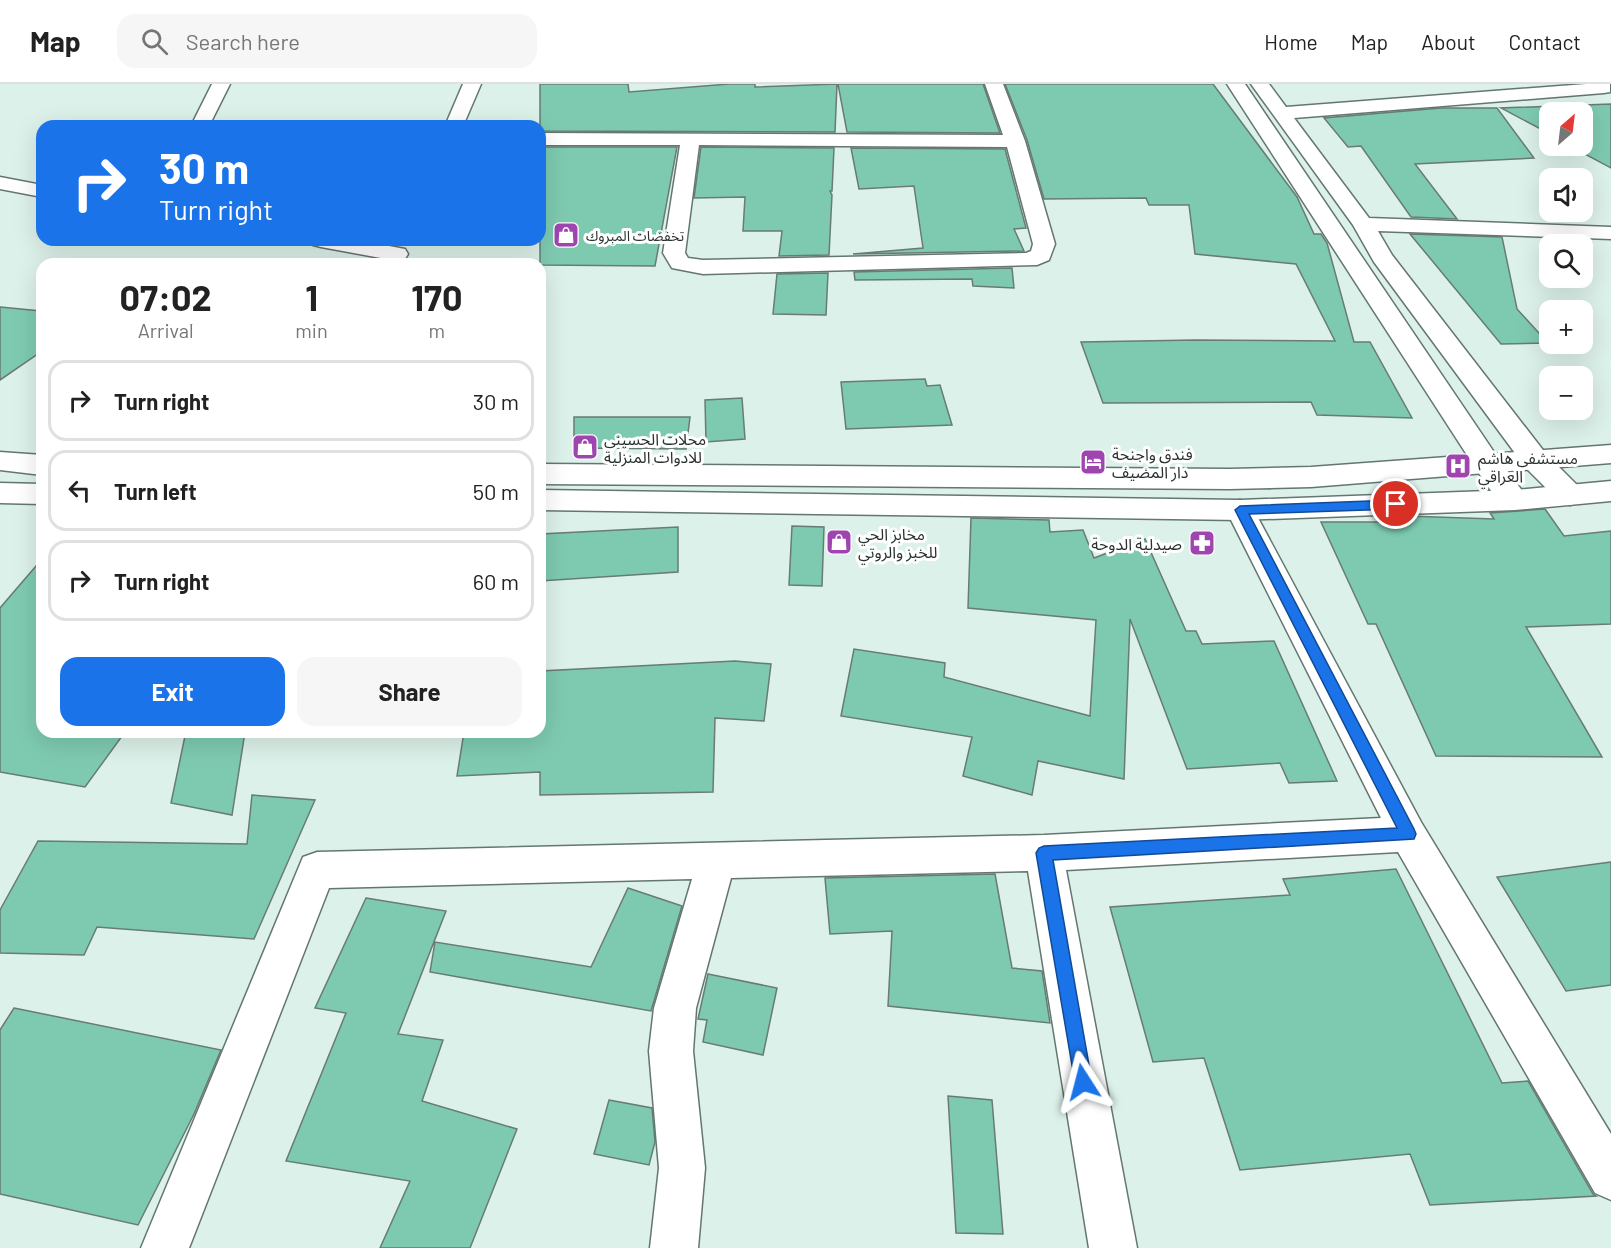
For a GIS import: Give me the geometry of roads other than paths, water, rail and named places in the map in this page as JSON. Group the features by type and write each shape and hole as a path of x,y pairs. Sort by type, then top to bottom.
{"street":[{"path":"204,120 220,84"},
{"path":"457,120 472,84"},
{"path":"690,141 674,253 680,263 704,267 1029,260 1041,255 1044,244 1015,141 994,84"},
{"path":"1236,84 1488,465 1515,500"},
{"path":"1260,84 1363,224 1382,256 1536,461 1570,495"},
{"path":"1281,113 1604,88"},
{"path":"546,139 1015,141"},
{"path":"0,183 36,190"},
{"path":"1363,224 1611,233"},
{"path":"356,246 397,253"},
{"path":"546,474 1230,479 1311,477 1611,454"},
{"path":"0,492 21,464"},
{"path":"546,500 1240,510 1515,500 1611,491"},
{"path":"0,492 36,494"},
{"path":"1240,510 1408,834 1611,1177"},
{"path":"165,1248 317,870 1044,853 1408,834"},
{"path":"1044,853 1113,1248"},
{"path":"674,1248 682,1168 671,1051 675,1008 717,861"}],"place":[{"name":"تخفضات المبروك","path":"566,235"},
{"name":"محلات الحسيني للادوات المنزلية","path":"585,447"},
{"name":"فندق واجنحة دار المضيف","path":"1093,462"},
{"name":"مستشفى هاشم العراقي","path":"1458,466"},
{"name":"مخابز الحي للخبز والروتي","path":"839,542"},
{"name":"صيدلية الدوحة","path":"1202,543"}]}
